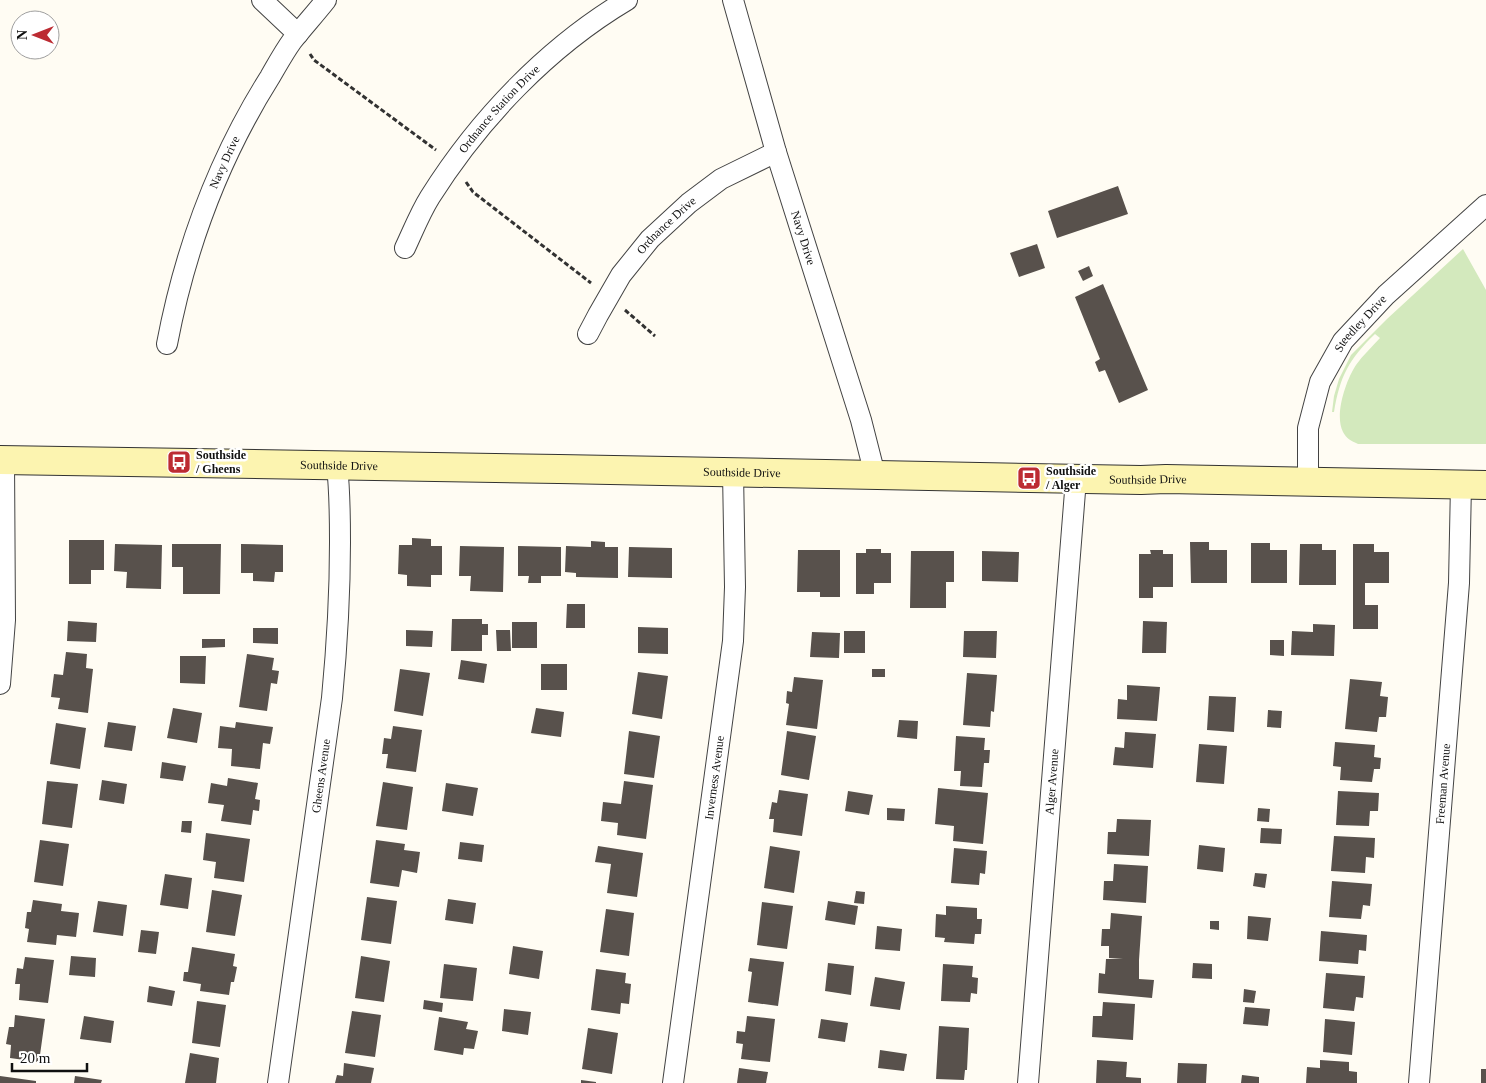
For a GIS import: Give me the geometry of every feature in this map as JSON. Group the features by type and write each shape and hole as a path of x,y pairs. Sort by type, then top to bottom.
{"main road":[{"name":"Southside Drive","path":"2,460 1474,484"}],"street":[{"path":"262,0 298,34"},
{"name":"Navy Drive","path":"167,344 176,297 200,220 232,143 254,102 298,34 326,0"},
{"name":"Ordnance Station Drive","path":"405,248 430,198 453,164 500,105 564,43 600,16 627,0"},
{"name":"Navy Drive","path":"733,0 776,152 861,420 875,475"},
{"name":"Ordnance Drive","path":"588,334 621,275 650,239 689,203 721,179 776,152"},
{"name":"Steedley Drive","path":"1308,481 1308,428 1312,410 1320,382 1344,341 1386,295 1486,205"},
{"path":"0,684 4,620 2,460"},
{"name":"Gheens Avenue","path":"278,1083 332,698 338,634 340,583 340,489 338,466"},
{"name":"Inverness Avenue","path":"673,1083 733,641 735,587 733,472"},
{"name":"Alger Avenue","path":"1028,1083 1076,479"},
{"name":"Freeman Avenue","path":"1419,1083 1459,583 1474,484"}],"path":[{"path":"298,34 314,60 453,164 473,192 609,296 654,336"}],"green space":[{"path":"1463,249 1486,290 1486,444 1358,444 1347,438 1341,425 1340,416 1345,388 1356,365 1380,338 1375,334 1352,360 1339,388 1334,412 1332,412 1339,379 1351,355"}],"building":[{"path":"1118,186 1128,214 1057,238 1048,211"},
{"path":"1037,244 1045,268 1019,277 1010,253"},
{"path":"1089,266 1093,276 1083,281 1078,271"},
{"path":"1103,284 1148,390 1119,403 1105,370 1099,372 1095,362 1100,359 1075,297"},
{"path":"412,538 431,539 431,546 442,546 442,575 431,575 431,587 407,586 407,575 398,574 399,545 412,545"},
{"path":"69,540 104,540 104,570 91,570 91,584 69,584"},
{"path":"591,541 605,542 605,547 618,547 618,578 576,577 576,573 565,572 566,546 591,547"},
{"path":"1190,542 1209,542 1209,550 1227,550 1227,583 1191,583"},
{"path":"1251,543 1270,543 1270,550 1287,550 1287,583 1251,583"},
{"path":"115,544 162,545 161,589 126,588 127,572 114,571"},
{"path":"172,544 221,544 220,594 183,594 183,567 172,567"},
{"path":"241,544 283,545 283,572 275,572 274,582 253,581 253,573 241,573"},
{"path":"1300,544 1322,544 1322,550 1336,550 1336,585 1299,585"},
{"path":"1353,544 1374,544 1374,552 1389,552 1389,583 1365,583 1365,605 1378,605 1378,629 1353,629"},
{"path":"460,546 504,547 503,592 470,591 471,576 459,576"},
{"path":"518,546 561,547 561,576 541,576 541,583 528,583 529,576 518,576"},
{"path":"629,547 672,548 672,578 628,577"},
{"path":"866,549 881,549 881,553 891,553 891,583 874,583 874,594 856,594 856,553 866,553"},
{"path":"798,550 840,550 840,597 820,597 820,592 797,592"},
{"path":"1150,550 1163,550 1163,554 1173,554 1173,587 1153,587 1153,598 1139,598 1139,554 1151,554"},
{"path":"911,551 954,551 954,582 946,582 946,608 910,608"},
{"path":"982,551 1019,552 1018,582 982,581"},
{"path":"567,604 585,604 585,628 566,628"},
{"path":"452,619 482,619 482,624 488,624 488,635 482,635 482,651 451,651"},
{"path":"68,621 97,623 96,642 67,641"},
{"path":"1143,621 1167,622 1166,653 1142,653"},
{"path":"512,622 537,622 537,648 512,648"},
{"path":"1313,624 1335,625 1334,656 1291,655 1292,631 1313,632"},
{"path":"638,627 668,628 668,654 638,653"},
{"path":"253,628 278,628 278,644 253,643"},
{"path":"406,630 433,631 432,647 406,646"},
{"path":"496,630 510,630 511,651 497,651"},
{"path":"844,631 865,631 865,653 844,653"},
{"path":"964,631 997,631 996,658 963,657"},
{"path":"812,632 840,633 839,658 810,657"},
{"path":"202,639 225,639 225,647 202,648"},
{"path":"1270,640 1284,640 1284,656 1270,655"},
{"path":"66,652 87,654 86,668 93,669 88,713 58,709 60,698 51,697 54,674 63,675"},
{"path":"247,654 274,658 272,670 279,671 277,684 271,683 267,711 239,707"},
{"path":"180,656 206,656 205,684 180,683"},
{"path":"461,660 487,664 484,683 458,679"},
{"path":"541,664 567,664 567,690 541,690"},
{"path":"400,669 430,673 423,716 394,711"},
{"path":"872,669 885,669 885,677 872,677"},
{"path":"638,672 668,676 662,719 632,714"},
{"path":"967,673 997,675 994,712 991,711 990,727 963,725"},
{"path":"794,677 823,680 817,729 786,725 789,704 786,703 787,691 792,692"},
{"path":"1350,679 1382,682 1380,696 1388,697 1386,717 1379,717 1377,732 1345,729"},
{"path":"1127,685 1160,687 1157,721 1117,719 1118,699 1127,700"},
{"path":"1209,696 1236,697 1234,732 1207,730"},
{"path":"173,708 202,713 197,743 167,738"},
{"path":"536,708 564,712 561,737 531,733"},
{"path":"1268,710 1282,711 1281,728 1267,727"},
{"path":"899,720 918,721 917,739 897,737"},
{"path":"108,722 136,726 132,751 104,747"},
{"path":"236,722 273,727 270,744 263,743 260,769 231,766 232,749 218,748 220,726 235,728"},
{"path":"56,723 86,728 80,769 50,764"},
{"path":"393,726 422,730 416,772 386,768 388,754 382,754 384,738 391,739"},
{"path":"629,731 660,736 654,778 624,774"},
{"path":"787,731 816,736 809,780 781,775"},
{"path":"1125,732 1156,734 1153,768 1113,765 1115,747 1124,748"},
{"path":"956,736 985,738 984,750 990,750 989,763 984,763 982,787 960,786 961,771 954,771"},
{"path":"1335,742 1375,745 1374,757 1381,758 1380,769 1374,769 1372,782 1340,780 1341,767 1333,766"},
{"path":"1199,744 1227,746 1224,784 1196,782"},
{"path":"162,762 186,766 183,781 160,778"},
{"path":"228,778 258,783 255,799 260,800 259,811 253,810 251,825 221,821 224,805 208,803 211,783 227,786"},
{"path":"102,780 127,784 124,804 99,800"},
{"path":"47,781 78,784 72,828 42,824"},
{"path":"624,781 653,785 646,839 617,835 618,823 601,821 603,802 621,804"},
{"path":"383,782 413,787 407,830 376,826"},
{"path":"446,783 478,788 473,816 442,811"},
{"path":"938,788 988,793 983,844 953,841 954,826 935,824"},
{"path":"779,790 808,794 802,836 773,832 774,819 769,819 772,802 777,803"},
{"path":"848,791 873,795 869,815 845,811"},
{"path":"1338,791 1379,793 1378,811 1370,811 1369,826 1336,825"},
{"path":"887,808 905,809 904,821 887,820"},
{"path":"1258,808 1270,809 1269,822 1257,821"},
{"path":"1117,819 1151,820 1149,856 1107,854 1108,832 1116,832"},
{"path":"182,821 192,821 191,833 181,832"},
{"path":"1261,828 1282,829 1281,844 1260,843"},
{"path":"206,833 250,839 244,882 214,878 216,862 203,860"},
{"path":"1334,836 1375,838 1374,858 1366,857 1365,873 1331,871"},
{"path":"40,840 69,844 63,886 34,882"},
{"path":"376,840 405,844 404,850 420,852 417,873 402,870 399,887 370,883"},
{"path":"460,842 484,845 482,862 458,859"},
{"path":"1199,845 1225,848 1223,872 1197,869"},
{"path":"598,846 643,853 637,897 607,893 611,864 595,862"},
{"path":"770,846 800,851 794,893 764,888"},
{"path":"954,848 987,851 985,874 980,873 979,885 951,883"},
{"path":"1114,864 1148,866 1146,903 1103,900 1104,881 1113,881"},
{"path":"1255,873 1267,874 1265,888 1253,886"},
{"path":"165,874 192,878 188,909 160,905"},
{"path":"1332,881 1372,884 1370,906 1363,905 1361,919 1329,917"},
{"path":"212,890 242,895 235,936 206,932"},
{"path":"856,891 865,892 864,904 854,903"},
{"path":"367,897 397,901 391,944 361,940"},
{"path":"448,899 476,903 473,924 445,920"},
{"path":"33,900 62,904 61,911 79,913 76,937 57,935 56,945 27,942 29,929 25,928 27,912 31,912"},
{"path":"98,901 127,905 123,936 93,932"},
{"path":"828,901 858,906 855,925 825,920"},
{"path":"762,902 793,906 787,949 757,945"},
{"path":"946,906 977,908 977,919 982,919 981,934 975,934 974,944 944,942 945,938 935,937 936,914 946,915"},
{"path":"606,909 634,913 629,956 600,952"},
{"path":"1111,913 1142,916 1139,979 1154,980 1152,998 1098,993 1099,973 1105,974 1106,959 1123,959 1109,958 1109,946 1101,946 1102,929 1110,929"},
{"path":"1248,916 1271,918 1268,941 1247,939"},
{"path":"1210,921 1219,921 1219,930 1210,929"},
{"path":"877,926 902,929 900,951 875,949"},
{"path":"141,930 159,932 156,954 138,952"},
{"path":"1321,931 1367,935 1366,951 1359,950 1358,964 1319,961"},
{"path":"513,946 543,951 539,979 509,974"},
{"path":"192,947 235,954 233,966 237,967 234,982 231,982 229,995 200,991 201,984 183,981 184,972 188,972"},
{"path":"71,956 96,958 95,977 69,975"},
{"path":"361,956 390,961 384,1002 355,998"},
{"path":"25,957 54,960 48,1003 19,1000 20,984 15,984 17,968 23,969"},
{"path":"750,958 784,962 778,1006 748,1002 752,972 748,971"},
{"path":"828,963 854,966 851,995 825,991"},
{"path":"1193,963 1212,964 1212,979 1192,978"},
{"path":"444,964 477,968 473,1001 440,998"},
{"path":"943,964 973,966 972,977 978,978 977,994 971,993 970,1002 941,1001"},
{"path":"596,969 626,973 625,983 631,984 629,1004 621,1003 620,1014 591,1010"},
{"path":"1326,973 1365,976 1363,998 1356,997 1354,1011 1323,1008"},
{"path":"875,977 905,982 900,1010 870,1006"},
{"path":"149,986 175,991 172,1006 147,1002"},
{"path":"1244,989 1256,991 1254,1003 1243,1002"},
{"path":"424,1000 443,1003 442,1012 423,1009"},
{"path":"197,1001 226,1005 220,1047 192,1043"},
{"path":"1103,1002 1135,1004 1133,1040 1092,1037 1093,1016 1102,1016"},
{"path":"1245,1007 1270,1009 1268,1026 1243,1024"},
{"path":"504,1009 531,1012 528,1035 502,1031"},
{"path":"352,1011 381,1015 375,1057 345,1053"},
{"path":"15,1015 45,1019 39,1062 10,1058 11,1045 6,1044 9,1027 14,1027"},
{"path":"84,1016 114,1021 111,1043 80,1039"},
{"path":"747,1016 775,1019 770,1062 741,1059 743,1044 736,1043 737,1031 745,1032"},
{"path":"439,1017 468,1022 466,1029 478,1031 474,1049 464,1048 463,1055 434,1050"},
{"path":"821,1019 848,1023 845,1042 818,1038"},
{"path":"1325,1019 1355,1022 1352,1055 1323,1052"},
{"path":"939,1026 969,1028 967,1070 965,1070 964,1080 936,1079"},
{"path":"588,1028 618,1033 612,1074 582,1069"},
{"path":"880,1050 907,1054 904,1071 878,1068"},
{"path":"190,1053 219,1058 216,1083 185,1083"},
{"path":"1097,1060 1127,1062 1126,1077 1141,1078 1141,1083 1096,1083"},
{"path":"1320,1060 1349,1062 1349,1071 1357,1072 1357,1083 1306,1083 1307,1067 1320,1068"},
{"path":"344,1063 374,1068 371,1083 335,1083 337,1075 343,1076"},
{"path":"1178,1063 1207,1064 1206,1083 1177,1083"},
{"path":"739,1068 768,1072 766,1083 737,1083"},
{"path":"1481,1069 1486,1069 1486,1083 1481,1083"},
{"path":"1242,1075 1259,1077 1259,1083 1241,1083"},
{"path":"0,1076 36,1081 36,1083 0,1083"},
{"path":"75,1076 102,1080 101,1083 74,1083"},
{"path":"581,1080 596,1082 596,1083 581,1083"}],"place":[{"name":"Southside / Gheens","path":"179,462"},
{"name":"Southside / Alger","path":"1029,478"}]}
